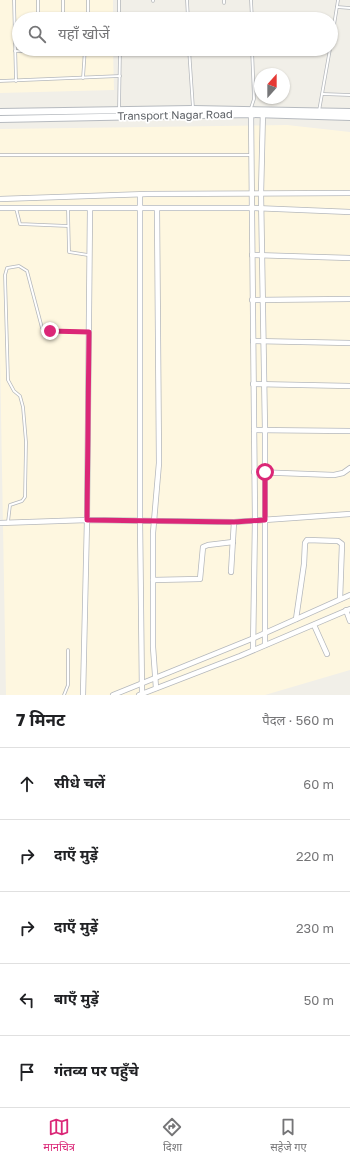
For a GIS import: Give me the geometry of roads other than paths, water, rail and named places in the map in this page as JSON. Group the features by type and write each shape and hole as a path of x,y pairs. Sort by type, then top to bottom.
{"main road":[{"name":"Transport Nagar Road","path":"0,112 193,109 251,112"},
{"name":"Transport Nagar Road","path":"0,119 251,112 350,112"},
{"name":"Transport Nagar Road","path":"263,112 350,116"}],"street":[{"path":"251,112 255,520 253,650"},
{"path":"263,112 261,256 265,430 265,645"},
{"path":"0,199 140,195 350,193"},
{"path":"140,195 141,694 253,650 348,609 350,621"},
{"path":"0,208 140,210 261,208 350,212"},
{"path":"83,695 87,520 90,209"},
{"path":"156,688 153,647 153,533 156,521 159,463 157,209"},
{"path":"252,255 350,258"},
{"path":"252,300 350,299"},
{"path":"253,342 350,343"},
{"path":"253,384 350,386"},
{"path":"254,430 350,431"},
{"path":"254,472 334,475 344,473 350,468"},
{"path":"0,523 87,520 234,522 350,514"},
{"path":"232,572 234,522"},
{"path":"296,619 305,543 307,540 338,541 342,544 340,599"},
{"path":"153,580 200,579 203,547 208,544 233,542"},
{"path":"113,695 254,638 350,595"},
{"path":"314,624 327,654"}],"lane":[{"path":"14,0 14,12"},
{"path":"38,0 38,12"},
{"path":"63,0 63,12"},
{"path":"88,0 88,12"},
{"path":"119,0 120,12"},
{"path":"186,0 187,12"},
{"path":"251,0 252,12"},
{"path":"336,12 338,0"},
{"path":"337,7 350,8"},
{"path":"15,56 16,81"},
{"path":"83,78 84,56"},
{"path":"119,110 120,56"},
{"path":"189,56 193,109"},
{"path":"251,112 254,99 252,56"},
{"path":"320,111 329,56"},
{"path":"0,82 120,76"},
{"path":"323,94 350,95"},
{"path":"0,155 252,155"},
{"path":"16,208 20,224 68,226"},
{"path":"68,209 69,252 90,255"},
{"path":"8,523 10,505 23,500 25,497 26,442 23,402 8,380 5,275 7,268 19,266 27,271 42,328 50,331 89,332"},
{"path":"64,695 68,685 68,650"}]}
